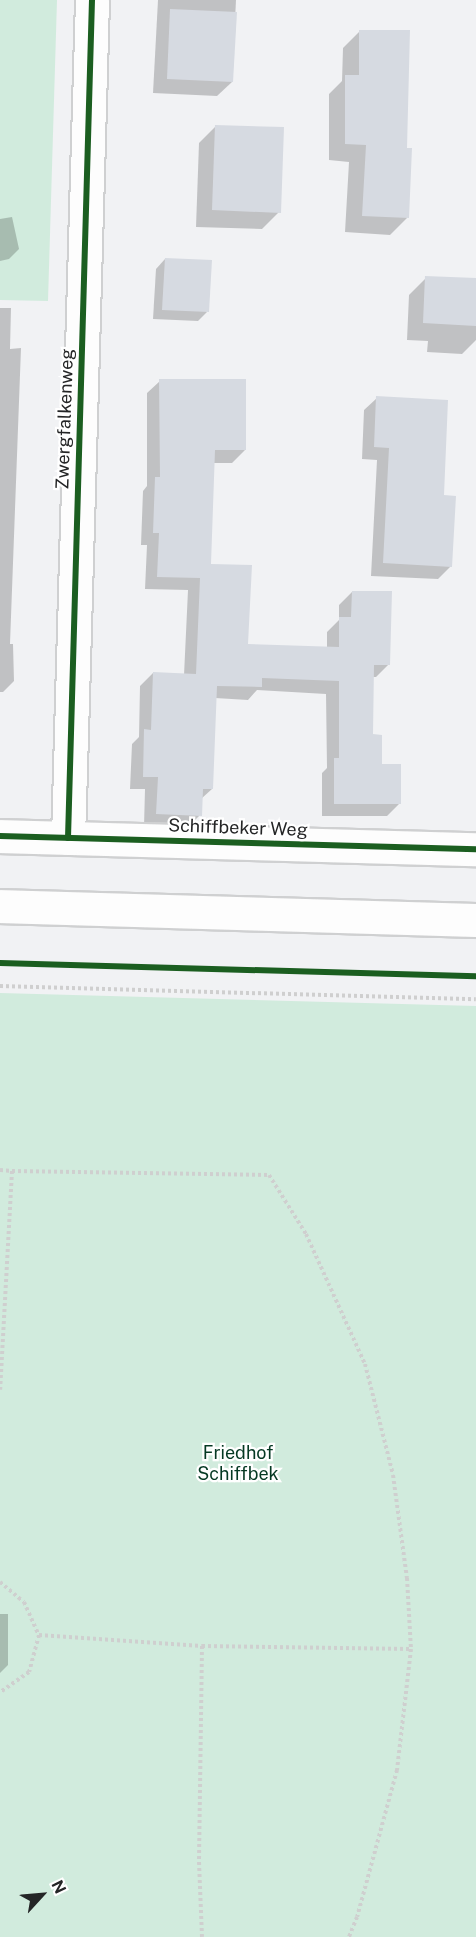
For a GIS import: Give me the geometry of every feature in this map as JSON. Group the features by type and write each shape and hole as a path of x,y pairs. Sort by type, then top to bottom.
{"street":[{"name":"Zwergfalkenweg","path":"68,838 92,0"},
{"name":"Schiffbeker Weg","path":"0,836 476,849"},
{"path":"0,906 476,920"}],"path":[{"path":"0,986 476,999"},
{"path":"0,1170 269,1175 306,1234 365,1364 393,1475 407,1578 411,1649 397,1770 357,1917 349,1937"},
{"path":"0,1390 12,1171"},
{"path":"0,1582 24,1602 39,1635 28,1672 0,1692"},
{"path":"39,1635 202,1646 411,1649"},
{"path":"202,1646 199,1862 202,1937"}],"green space":[{"path":"0,0 57,0 48,301 0,300"},
{"name":"Friedhof Schiffbek","path":"0,993 476,1006 476,1937 0,1937"}],"building":[{"path":"170,9 237,12 233,82 167,79"},
{"path":"359,30 410,30 407,148 412,148 409,218 362,216 366,145 345,144 345,75 359,75"},
{"path":"215,125 284,127 281,213 212,210"},
{"path":"165,258 212,260 209,312 162,310"},
{"path":"425,276 476,278 476,326 423,323"},
{"path":"159,379 246,379 246,450 215,450 211,564 252,565 248,644 339,647 339,617 351,617 352,591 392,591 390,665 374,665 373,734 382,735 382,764 401,764 401,804 334,804 334,758 339,758 339,681 262,678 262,687 217,686 213,789 203,789 202,816 156,814 158,777 143,777 144,729 151,730 153,672 196,674 200,578 157,577 159,533 153,533 155,477 160,477"},
{"path":"376,396 448,400 444,495 456,496 452,567 383,563 389,448 374,447"}],"cycle path":[{"path":"68,838 92,0"},
{"path":"0,836 476,849"},
{"path":"0,963 476,976"}]}
